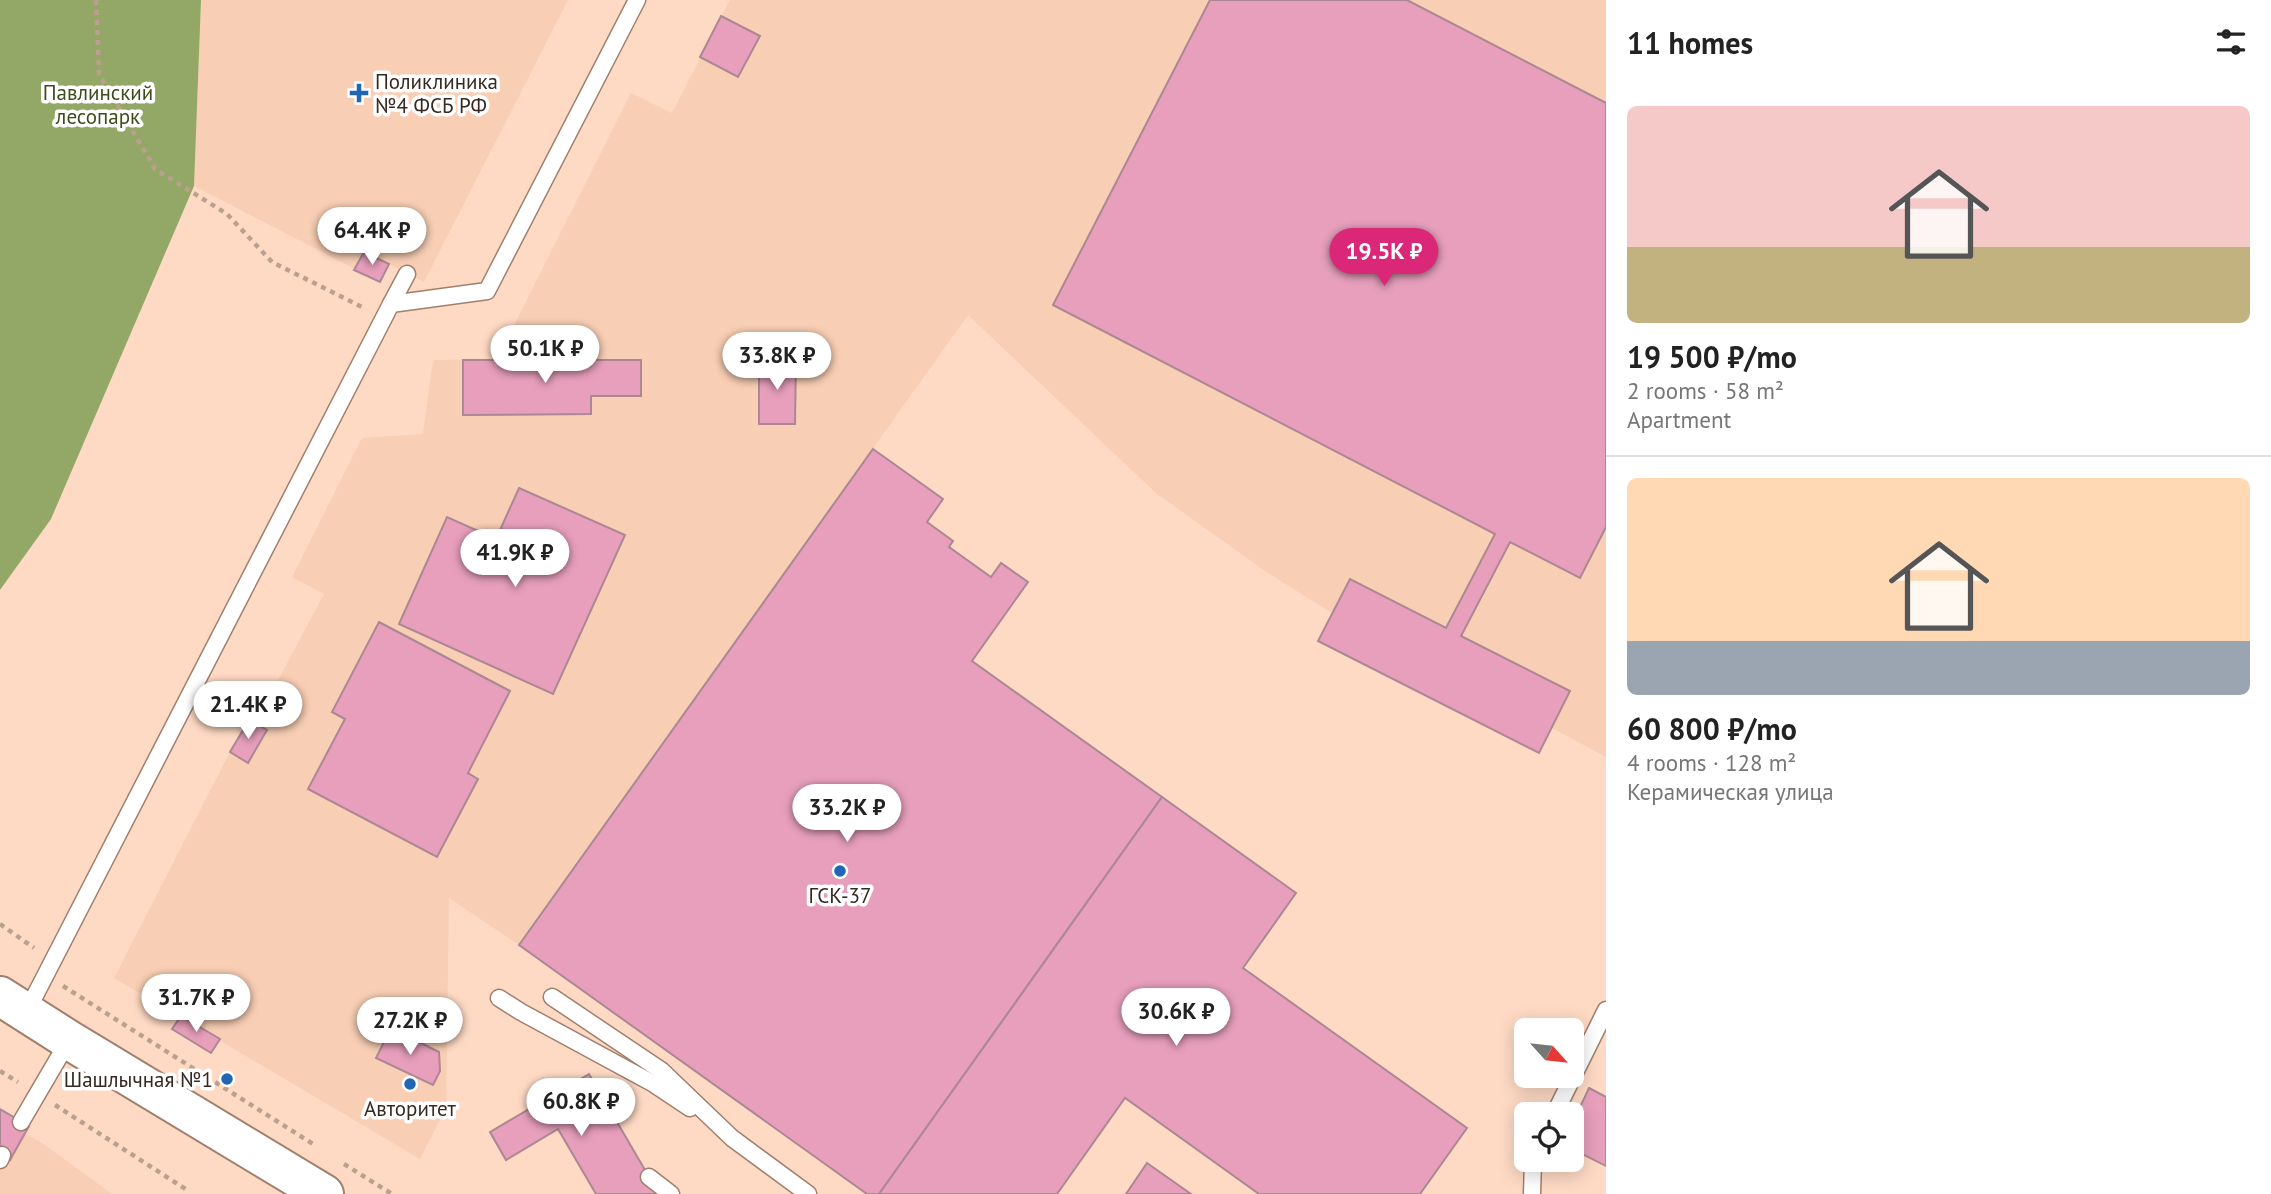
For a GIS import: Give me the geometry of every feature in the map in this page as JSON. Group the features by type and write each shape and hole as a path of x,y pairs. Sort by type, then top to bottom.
{"main road":[{"path":"13,1004 324,1194"}],"lane":[{"path":"387,311 487,291 637,0"},
{"path":"13,1004 45,974 407,274"},
{"path":"552,997 662,1071 732,1138"},
{"path":"499,998 654,1084 808,1194"},
{"path":"1560,1102 1606,1010"},
{"path":"21,1122 69,1040"},
{"path":"1532,1194 1533,1172"},
{"path":"649,1177 671,1194"}],"path":[{"path":"96,0 99,74 155,169 226,214 272,262 387,311"},
{"path":"0,924 36,949 45,974 323,1150"},
{"path":"0,1071 187,1190"},
{"path":"334,1157 392,1194"}],"shaded area":[{"name":"Поликлиника №4 ФСБ РФ","path":"201,0 568,0 424,282 389,264 380,282 194,186"},
{"path":"730,0 1606,0 1606,757 1552,728 1539,753 1318,641 1332,613 1268,573 1157,494 968,315 519,945 449,898 446,1108 420,1159 114,978 230,752 249,720 255,723 324,594 292,577 362,438 423,434 433,360 497,359 631,93 672,113"},
{"path":"0,1110 29,1126 25,1133 112,1194 0,1194"}],"green space":[{"name":"Павлинский лесопарк","path":"0,0 201,0 194,186 51,519 0,590"}],"building":[{"path":"1210,0 1407,0 1606,103 1606,527 1580,578 1510,542 1461,636 1570,691 1539,753 1318,641 1350,579 1446,628 1495,534 1053,305"},
{"path":"721,16 760,36 738,77 700,57"},
{"path":"364,252 389,264 380,282 354,270"},
{"path":"463,360 641,360 641,396 591,396 591,414 463,415"},
{"path":"759,360 796,360 795,424 759,424"},
{"name":"ГСК-37","path":"873,449 943,499 927,522 953,541 949,547 991,577 1001,563 1028,582 972,661 1162,797 879,1194 867,1194 519,945"},
{"path":"519,488 625,535 553,694 399,624 447,517 496,539"},
{"path":"379,622 510,691 468,773 478,779 437,857 308,789 345,719 332,712"},
{"path":"249,720 267,730 248,763 230,752"},
{"path":"1162,797 1296,893 1243,968 1467,1128 1420,1194 1259,1194 1125,1098 1057,1194 879,1194"},
{"path":"181,1016 220,1039 211,1053 172,1029"},
{"path":"391,1028 439,1052 440,1071 433,1085 376,1058"},
{"path":"589,1074 659,1194 596,1194 558,1129 506,1160 490,1132"},
{"path":"1589,1088 1606,1097 1606,1166 1584,1155 1582,1102"},
{"path":"0,1109 29,1126 10,1160 0,1154"},
{"path":"1147,1163 1191,1194 1126,1194"}],"place":[{"name":"Поликлиника №4 ФСБ РФ","path":"359,93"},
{"name":"ГСК-37","path":"840,871"},
{"name":"Шашлычная №1","path":"227,1079"},
{"name":"Авторитет","path":"410,1084"}]}
